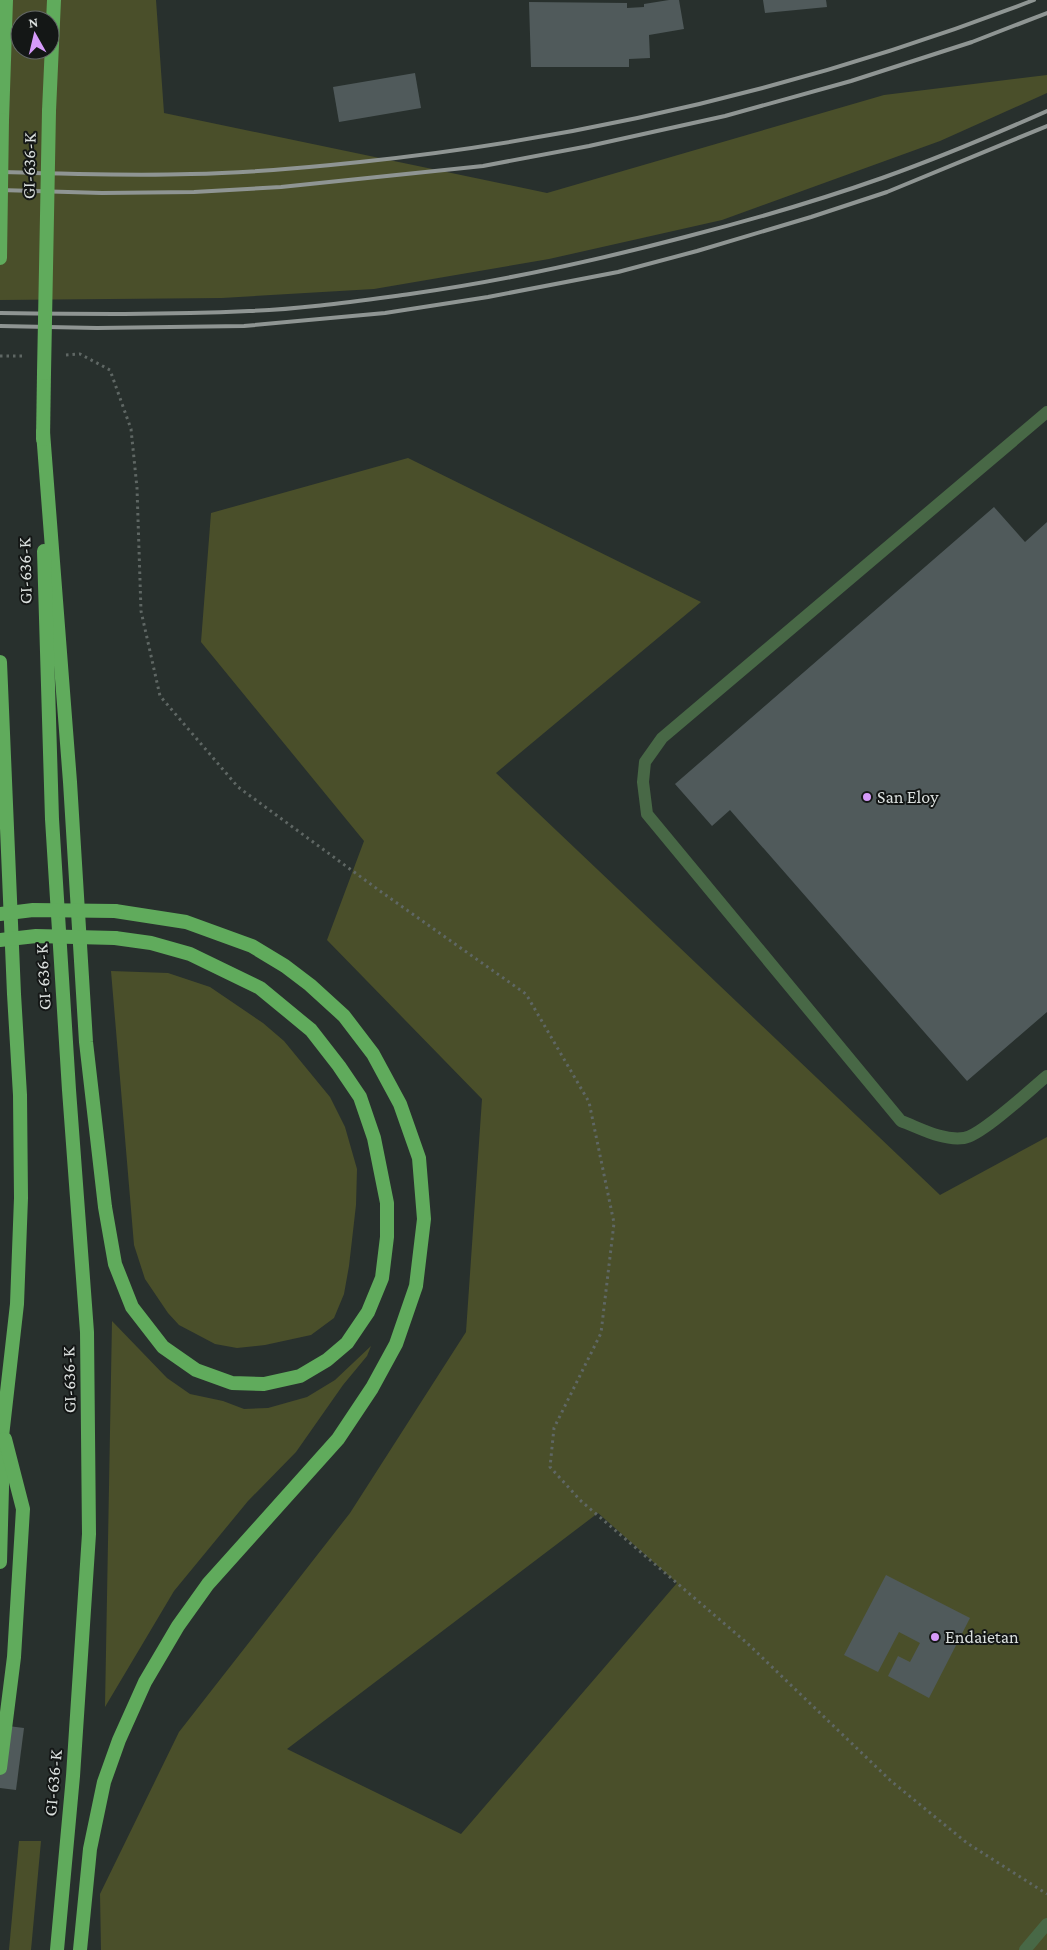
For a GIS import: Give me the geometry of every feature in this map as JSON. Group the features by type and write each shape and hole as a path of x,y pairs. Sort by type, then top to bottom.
{"highway":[{"name":"GI-636-K","path":"0,258 6,0"},
{"name":"GI-636-K","path":"54,0 49,111 43,432 44,600 52,819 87,1332 89,1534 73,1776 57,1950"},
{"path":"0,940 36,936 115,938 151,943 190,954 260,988 311,1030 360,1097 374,1138 387,1203 388,1237 382,1278 368,1312 347,1343 328,1360 300,1376 264,1384 232,1383 196,1370 163,1346 132,1307 114,1264 105,1207 86,1042 70,792 43,432"},
{"name":"GI-636-K","path":"0,662 13,984 20,1094 21,1198 16,1304 0,1454"},
{"path":"0,914 33,910 115,911 186,922 252,946 285,966 310,985 344,1016 373,1054 400,1104 419,1158 424,1219 416,1286 396,1344 372,1388 338,1440 208,1584 178,1626 145,1682 119,1740 104,1782 90,1849 80,1950"},
{"name":"GI-636-K","path":"0,1562 1,1434"},
{"name":"GI-636-K","path":"0,1768 14,1657 23,1509 1,1434"}],"lane":[{"path":"1047,412 662,738 645,762 643,782 647,814 901,1121 940,1136 965,1138 994,1121 1047,1076"},
{"path":"1025,1950 1047,1924"}],"path":[{"path":"60,355 80,354 110,370 131,429 137,488 142,611 160,696 238,787 380,891 526,994 589,1102 614,1223 602,1332 554,1428 550,1468 582,1501 747,1643 891,1781 967,1843 1047,1894"},
{"path":"0,356 30,355"}],"green space":[{"path":"0,0 156,0 164,113 547,193 884,95 1047,75 1047,93 940,141 722,220 549,259 374,289 222,298 0,300"},
{"path":"408,458 701,602 496,773 940,1195 1047,1137 1047,1950 101,1950 100,1894 179,1732 350,1513 466,1332 482,1099 327,940 364,841 201,642 211,513","holes":["598,1513 677,1583 461,1834 287,1749"]},
{"path":"111,971 168,973 210,987 263,1023 284,1041 330,1097 345,1127 357,1169 356,1205 344,1294 334,1318 311,1335 265,1345 237,1348 215,1344 179,1325 168,1313 145,1279 134,1245"},
{"path":"112,1321 167,1378 190,1394 223,1401 244,1409 268,1408 307,1397 335,1380 371,1346 367,1356 343,1385 296,1452 248,1501 174,1591 105,1707"},
{"path":"19,1841 41,1841 31,1950 9,1950"}],"building":[{"path":"679,0 684,29 649,35 650,58 629,59 629,67 531,67 529,2 627,3 627,8 644,7 644,4"},
{"path":"763,0 826,0 827,7 765,13"},
{"path":"415,73 421,108 339,122 333,87"},
{"name":"San Eloy","path":"994,507 1025,542 1047,522 1047,1012 967,1081 730,810 712,826 675,784"},
{"name":"Endaietan","path":"886,1575 970,1618 929,1698 888,1676 898,1656 910,1662 920,1643 899,1632 878,1672 844,1655"},
{"path":"0,1725 24,1728 16,1790 0,1788"}],"railway":[{"path":"0,172 143,175 254,171 446,152 532,138 702,103 786,81 870,57 1034,0"},
{"path":"0,190 102,193 194,192 281,187 483,166 589,146 725,116 851,81 972,42 1047,13"},
{"path":"0,313 156,314 269,310 410,294 514,277 651,246 809,202 924,162 1047,111"},
{"path":"0,326 97,328 244,326 385,313 488,297 618,272 811,217 887,192 1047,126"}],"place":[{"name":"San Eloy","path":"867,797"},
{"name":"Endaietan","path":"935,1637"}]}
